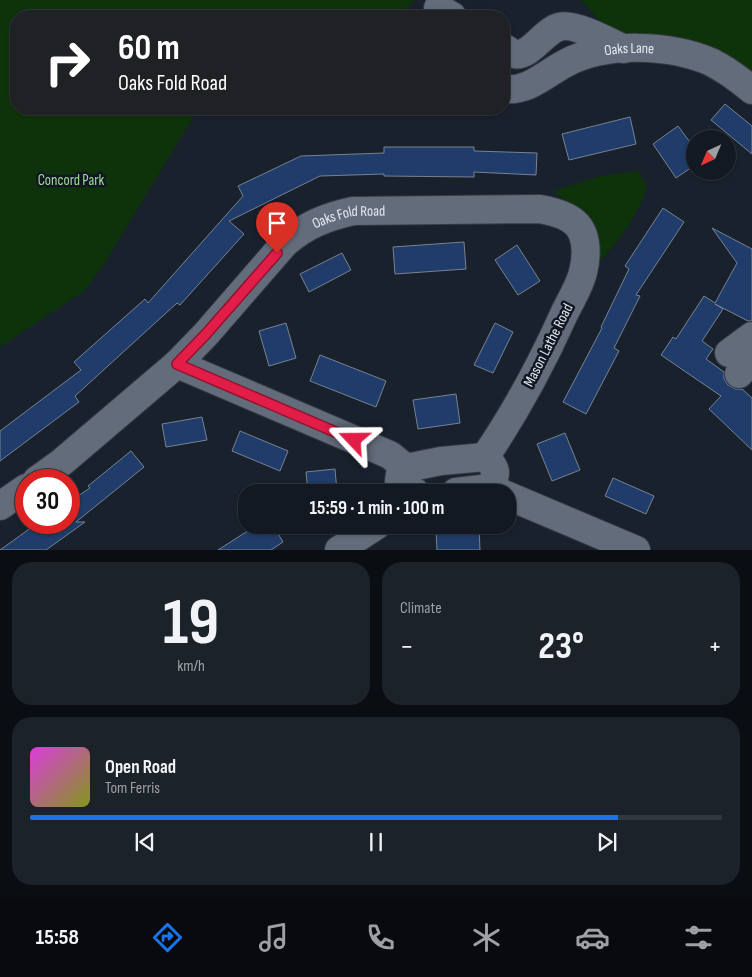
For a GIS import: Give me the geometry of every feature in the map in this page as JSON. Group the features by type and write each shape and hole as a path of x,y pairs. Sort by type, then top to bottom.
{"street":[{"path":"510,52 514,54 524,53 558,27 567,26 624,49"},
{"name":"Oaks Lane","path":"510,90 528,86 566,63 590,53 644,49 686,54 712,63 752,90"},
{"name":"Oaks Fold Road","path":"52,469 177,364 206,334 285,243 299,231 316,221 353,211 540,209 560,213 579,226"},
{"name":"Mason Lathe Road","path":"485,457 498,438 552,342 583,273 586,254 584,235 579,226"},
{"path":"740,362 752,336"},
{"path":"177,364 390,455 410,480 441,461 485,457 494,466 498,484"},
{"path":"0,506 15,496"},
{"path":"516,499 636,550"},
{"path":"339,550 363,534"}],"green space":[{"name":"Concord Park","path":"0,0 415,0 406,10 10,10 10,115 194,115 103,266 84,291 0,347"},
{"path":"581,0 752,0 752,81 615,38"},
{"path":"638,171 647,186 638,209 618,241 593,268 579,210 553,191 600,176"}],"building":[{"path":"725,104 752,126 752,154 736,141 736,130 723,130 711,120"},
{"path":"630,117 636,144 569,160 562,134"},
{"path":"678,126 686,137 686,171 676,178 653,144"},
{"path":"384,147 474,147 474,151 537,153 536,175 474,172 474,177 384,176 384,174 320,176 229,221 244,234 180,305 177,303 75,396 79,402 0,461 0,431 81,370 74,362 145,299 148,303 243,196 238,186 301,156 384,153"},
{"path":"663,208 684,222 636,295 640,296 614,348 619,351 586,414 563,402 602,328 629,269 625,266"},
{"path":"712,228 752,249 752,321 748,321 715,304 723,309 702,341 713,349 706,359 724,372 724,379 728,385 735,389 742,389 752,398 752,450 709,409 721,396 661,355 673,337 676,339 704,296 715,303 737,263"},
{"path":"464,242 466,269 395,274 393,247"},
{"path":"517,245 540,281 518,295 495,260"},
{"path":"342,253 351,270 309,292 300,274"},
{"path":"286,323 296,358 269,366 259,331"},
{"path":"495,323 513,332 493,373 474,365"},
{"path":"320,355 386,381 376,407 310,381"},
{"path":"456,394 460,423 418,429 413,400"},
{"path":"202,417 207,440 166,447 162,424"},
{"path":"240,431 288,451 280,471 232,451"},
{"path":"565,433 580,470 552,481 537,444"},
{"path":"131,451 144,467 80,519 80,495 90,488 88,486"},
{"path":"335,469 336,484 307,484 306,472"},
{"path":"613,478 654,496 646,514 605,496"},
{"path":"22,534 68,534 46,550 0,550"},
{"path":"243,534 278,534 283,542 271,550 218,550"},
{"path":"436,534 479,534 480,550 437,550"}],"route":[{"path":"277,253 177,364 354,440"}]}
